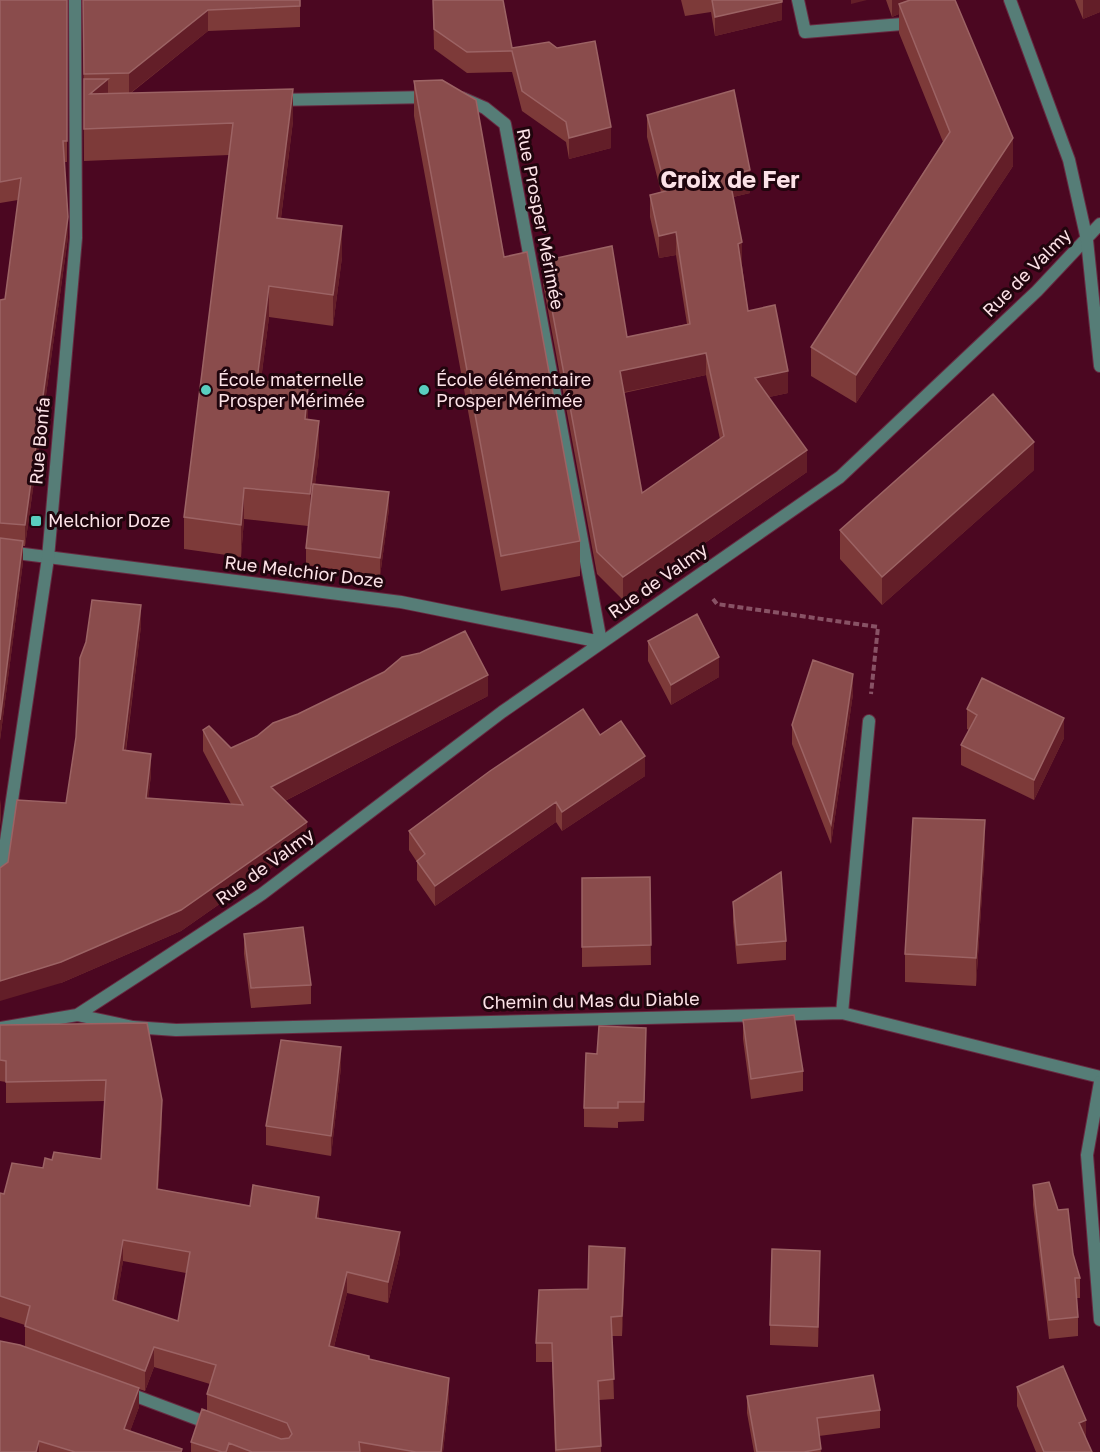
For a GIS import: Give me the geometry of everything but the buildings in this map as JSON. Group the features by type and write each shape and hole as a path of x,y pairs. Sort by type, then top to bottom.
{"street":[{"name":"Rue Bonfa","path":"0,881 48,558 76,238 83,103 75,0"},
{"path":"798,0 805,32 902,24 930,12"},
{"name":"Rue de Valmy","path":"0,1028 77,1016 262,894 502,712 840,477 1029,299 1087,240 1069,160 1010,0"},
{"name":"Rue Prosper Mérimée","path":"259,100 459,96 485,108 505,124 601,642"},
{"path":"1100,224 1087,240 1100,366"},
{"name":"Rue Melchior Doze","path":"0,551 401,602 601,642"},
{"path":"842,1013 869,721"},
{"name":"Chemin du Mas du Diable","path":"77,1016 133,1027 176,1030 842,1013 1100,1077"},
{"path":"1100,1082 1087,1155 1100,1320"},
{"path":"108,1386 225,1430"}],"path":[{"path":"697,576 717,604 878,627 869,721"}],"place":[{"name":"École maternelle Prosper Mérimée","path":"206,390"},
{"name":"École élémentaire Prosper Mérimée","path":"424,390"},
{"name":"Melchior Doze","path":"36,521"}],"district":[{"name":"Croix de Fer","path":"730,180"}]}
